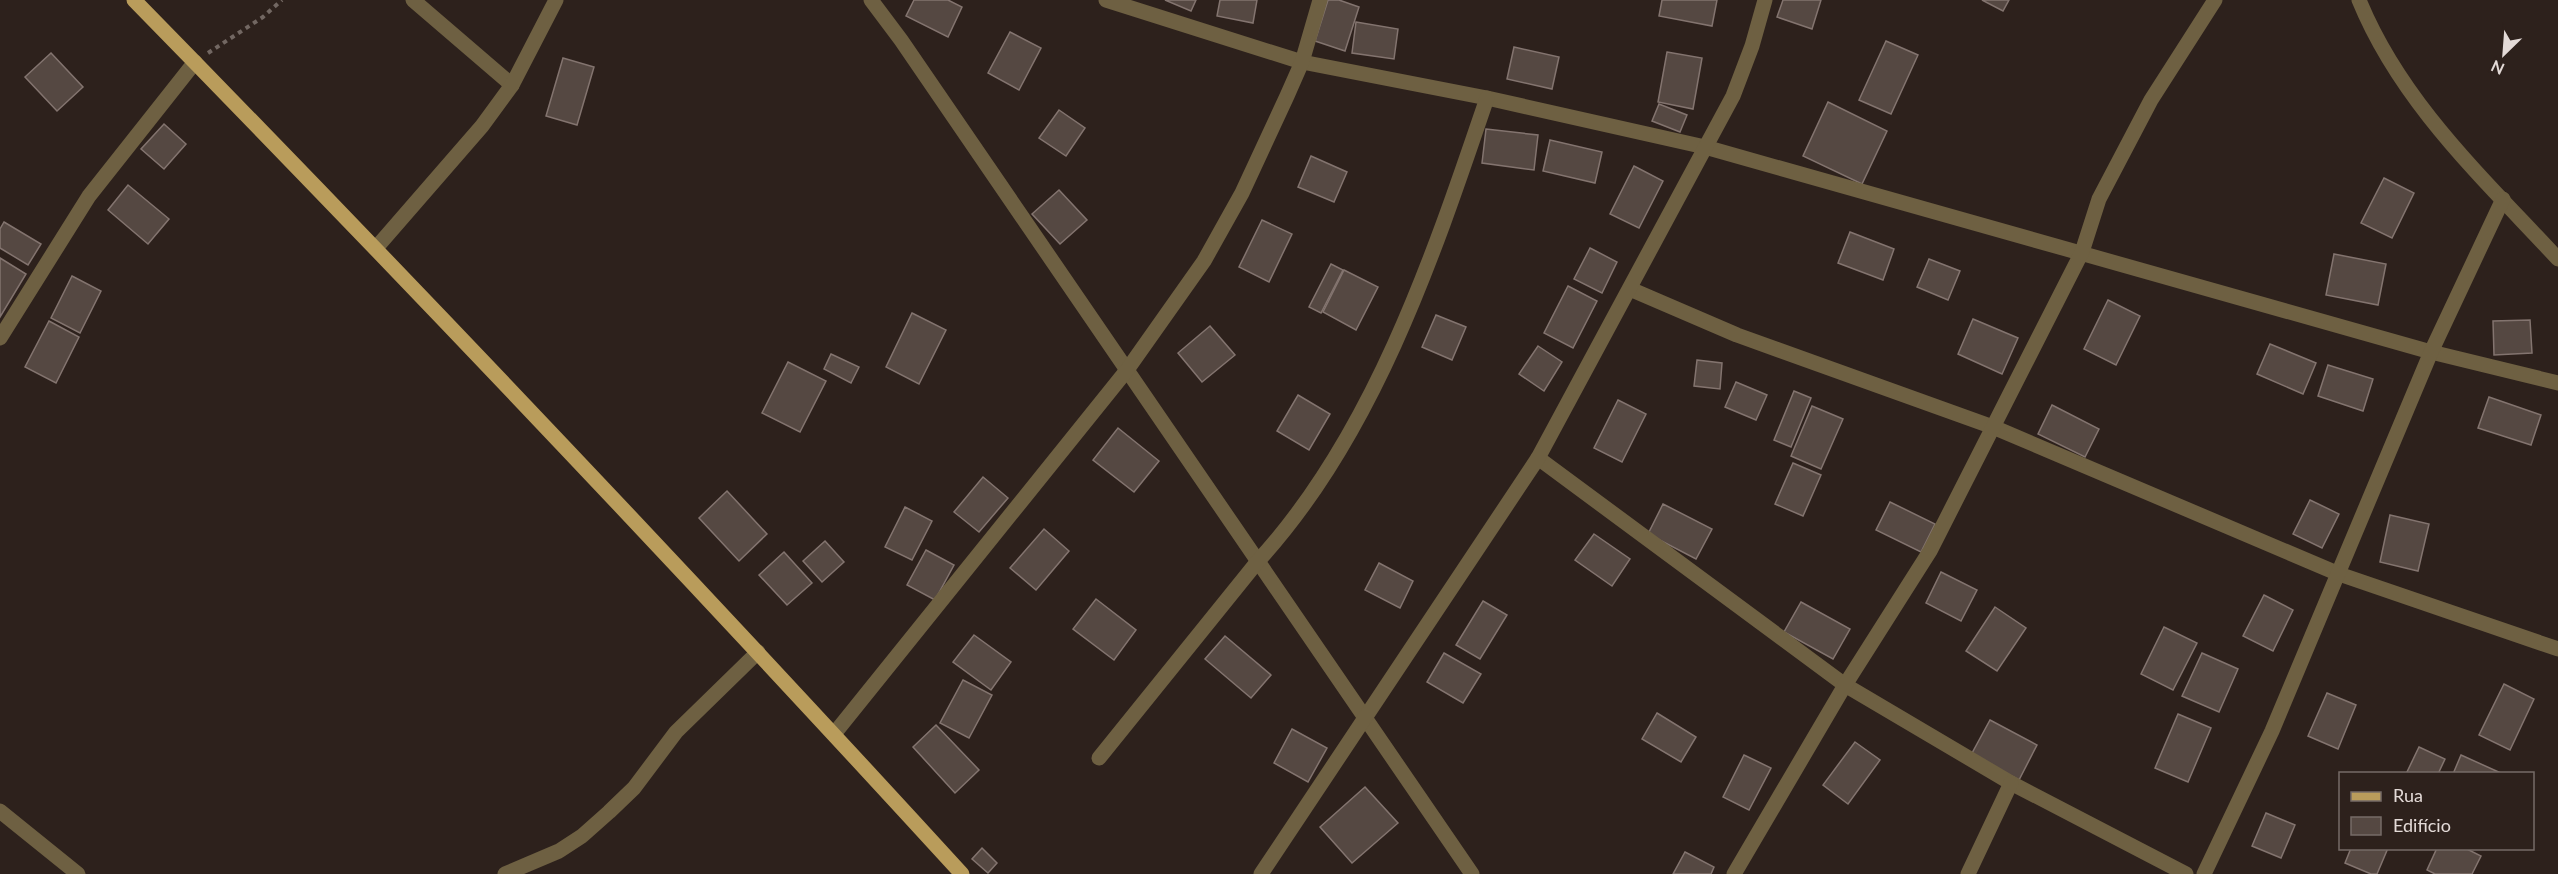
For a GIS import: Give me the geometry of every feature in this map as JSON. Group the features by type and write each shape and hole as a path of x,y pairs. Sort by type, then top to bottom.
{"main road":[{"path":"134,0 376,248 758,652 962,874"}],"street":[{"path":"413,0 512,85"},
{"path":"376,248 475,134 512,85 556,0"},
{"path":"871,0 1472,874"},
{"path":"1106,0 1302,62 1487,98 1705,147 2431,352 2558,383"},
{"path":"834,734 1127,370 1204,261 1242,193 1302,62 1320,0"},
{"path":"1261,874 1538,458 1733,96 1752,46 1765,0"},
{"path":"1734,874 1845,686 1930,551 2082,252 2099,199 2151,100 2215,0"},
{"path":"2359,0 2373,35 2423,113 2558,259"},
{"path":"0,338 89,196 195,62"},
{"path":"1099,758 1316,490 1355,423 1437,243 1487,98"},
{"path":"2204,874 2272,731 2340,574 2431,352 2503,199"},
{"path":"1630,289 1737,335 1993,426 2340,574 2558,649"},
{"path":"1538,458 1845,686 2011,783 2186,874"},
{"path":"505,874 559,851 582,836 634,788 676,732 758,652"},
{"path":"1968,874 2011,783"},
{"path":"0,812 78,874"}],"path":[{"path":"195,62 263,17 282,0"}],"building":[{"path":"914,0 948,0 962,7 948,37 906,16"},
{"path":"1165,0 1196,0 1191,11"},
{"path":"1220,0 1257,0 1253,23 1217,16"},
{"path":"1328,0 1339,0 1359,7 1345,51 1315,41"},
{"path":"1662,0 1717,0 1712,26 1659,16"},
{"path":"1783,0 1821,0 1812,29 1777,17"},
{"path":"1982,0 2009,0 2003,11"},
{"path":"1356,22 1398,29 1394,59 1352,53"},
{"path":"1010,32 1041,48 1019,90 988,73"},
{"path":"1886,41 1918,55 1891,114 1859,100"},
{"path":"1514,47 1559,57 1552,89 1507,79"},
{"path":"1667,52 1702,58 1693,109 1658,102"},
{"path":"51,53 83,87 57,111 25,77"},
{"path":"563,58 594,67 577,125 546,116"},
{"path":"1828,102 1887,131 1862,184 1803,156"},
{"path":"1659,104 1687,115 1680,132 1652,121"},
{"path":"1059,110 1085,128 1066,156 1039,138"},
{"path":"164,124 186,144 164,169 141,149"},
{"path":"1486,129 1538,135 1534,170 1482,163"},
{"path":"1550,140 1602,152 1595,183 1543,171"},
{"path":"1311,156 1347,172 1334,202 1298,187"},
{"path":"1634,166 1663,181 1639,228 1610,214"},
{"path":"2384,178 2414,193 2392,238 2361,223"},
{"path":"128,185 169,219 148,244 108,210"},
{"path":"1059,190 1087,220 1060,244 1032,214"},
{"path":"1262,220 1292,234 1269,282 1239,267"},
{"path":"4,222 41,244 28,265 0,248 0,229"},
{"path":"1850,232 1894,249 1883,280 1838,263"},
{"path":"1590,248 1617,262 1602,293 1574,279"},
{"path":"2334,254 2386,264 2378,305 2326,295"},
{"path":"0,258 26,274 0,317"},
{"path":"1929,259 1960,271 1948,300 1917,287"},
{"path":"1331,264 1343,270 1321,313 1309,307"},
{"path":"1344,270 1378,287 1356,330 1323,312"},
{"path":"72,276 101,291 80,333 51,318"},
{"path":"1568,286 1597,301 1573,348 1544,333"},
{"path":"2108,300 2140,316 2116,365 2084,349"},
{"path":"912,313 946,330 919,384 886,367"},
{"path":"1436,315 1466,327 1452,360 1422,347"},
{"path":"1973,319 2018,338 2002,374 1958,354"},
{"path":"2530,320 2532,353 2494,355 2493,321"},
{"path":"49,321 79,337 56,383 25,367"},
{"path":"1210,326 1235,355 1202,382 1178,353"},
{"path":"2270,344 2316,363 2303,394 2257,374"},
{"path":"1538,346 1562,362 1544,391 1519,374"},
{"path":"831,354 859,367 851,383 824,369"},
{"path":"1697,360 1722,363 1720,389 1694,386"},
{"path":"788,362 826,381 800,432 762,413"},
{"path":"2328,365 2373,379 2363,411 2318,396"},
{"path":"1736,382 1767,395 1756,420 1725,407"},
{"path":"1794,391 1811,398 1791,447 1774,440"},
{"path":"1298,395 1330,414 1309,450 1277,431"},
{"path":"2489,397 2541,415 2531,445 2478,428"},
{"path":"1618,400 1646,414 1622,462 1594,448"},
{"path":"2052,405 2099,429 2085,457 2038,434"},
{"path":"1812,406 1843,419 1821,469 1791,456"},
{"path":"1118,428 1159,461 1134,492 1093,460"},
{"path":"1793,463 1821,475 1803,516 1775,504"},
{"path":"983,477 1008,498 979,532 954,512"},
{"path":"727,491 767,534 739,561 699,518"},
{"path":"2310,500 2339,514 2322,548 2293,534"},
{"path":"1890,502 1935,524 1921,552 1876,530"},
{"path":"1663,504 1712,529 1696,559 1648,534"},
{"path":"905,507 932,521 912,560 885,547"},
{"path":"2390,515 2429,524 2418,571 2380,562"},
{"path":"1044,529 1069,551 1036,590 1010,568"},
{"path":"1594,534 1630,559 1612,586 1575,560"},
{"path":"825,541 844,562 822,582 803,561"},
{"path":"926,550 954,565 935,600 907,585"},
{"path":"784,552 812,583 787,605 759,575"},
{"path":"1379,563 1413,581 1400,608 1365,590"},
{"path":"1941,572 1977,590 1961,621 1926,603"},
{"path":"2264,595 2293,610 2273,651 2243,636"},
{"path":"1096,599 1136,630 1114,660 1073,629"},
{"path":"1483,601 1507,615 1480,659 1456,645"},
{"path":"1801,602 1850,629 1833,659 1784,632"},
{"path":"1995,607 2026,628 1997,671 1966,651"},
{"path":"2164,627 2197,643 2173,690 2141,674"},
{"path":"974,635 1011,662 991,690 953,662"},
{"path":"1225,636 1271,675 1251,698 1205,659"},
{"path":"1444,653 1481,674 1463,703 1427,682"},
{"path":"2202,653 2238,669 2219,712 2182,696"},
{"path":"963,680 992,695 969,738 940,723"},
{"path":"2504,684 2534,699 2510,750 2479,735"},
{"path":"2327,693 2356,705 2338,749 2308,736"},
{"path":"1657,713 1696,737 1681,762 1642,739"},
{"path":"2178,714 2211,728 2188,782 2155,768"},
{"path":"1990,720 2037,745 2019,780 1971,755"},
{"path":"936,725 979,770 955,793 913,747"},
{"path":"1292,729 1327,748 1308,782 1274,763"},
{"path":"1855,742 1880,760 1848,804 1823,785"},
{"path":"2419,747 2445,759 2439,772 2407,772"},
{"path":"1744,755 1771,768 1749,810 1723,797"},
{"path":"2461,755 2499,772 2454,772"},
{"path":"1365,787 1398,823 1352,863 1320,827"},
{"path":"2266,813 2295,825 2281,858 2252,846"},
{"path":"982,848 997,863 988,873 972,859"},
{"path":"2350,850 2387,850 2377,874 2371,874 2345,863"},
{"path":"2436,850 2469,850 2481,856 2472,874 2435,874 2427,870"},
{"path":"1685,852 1714,867 1711,874 1673,874"}]}
